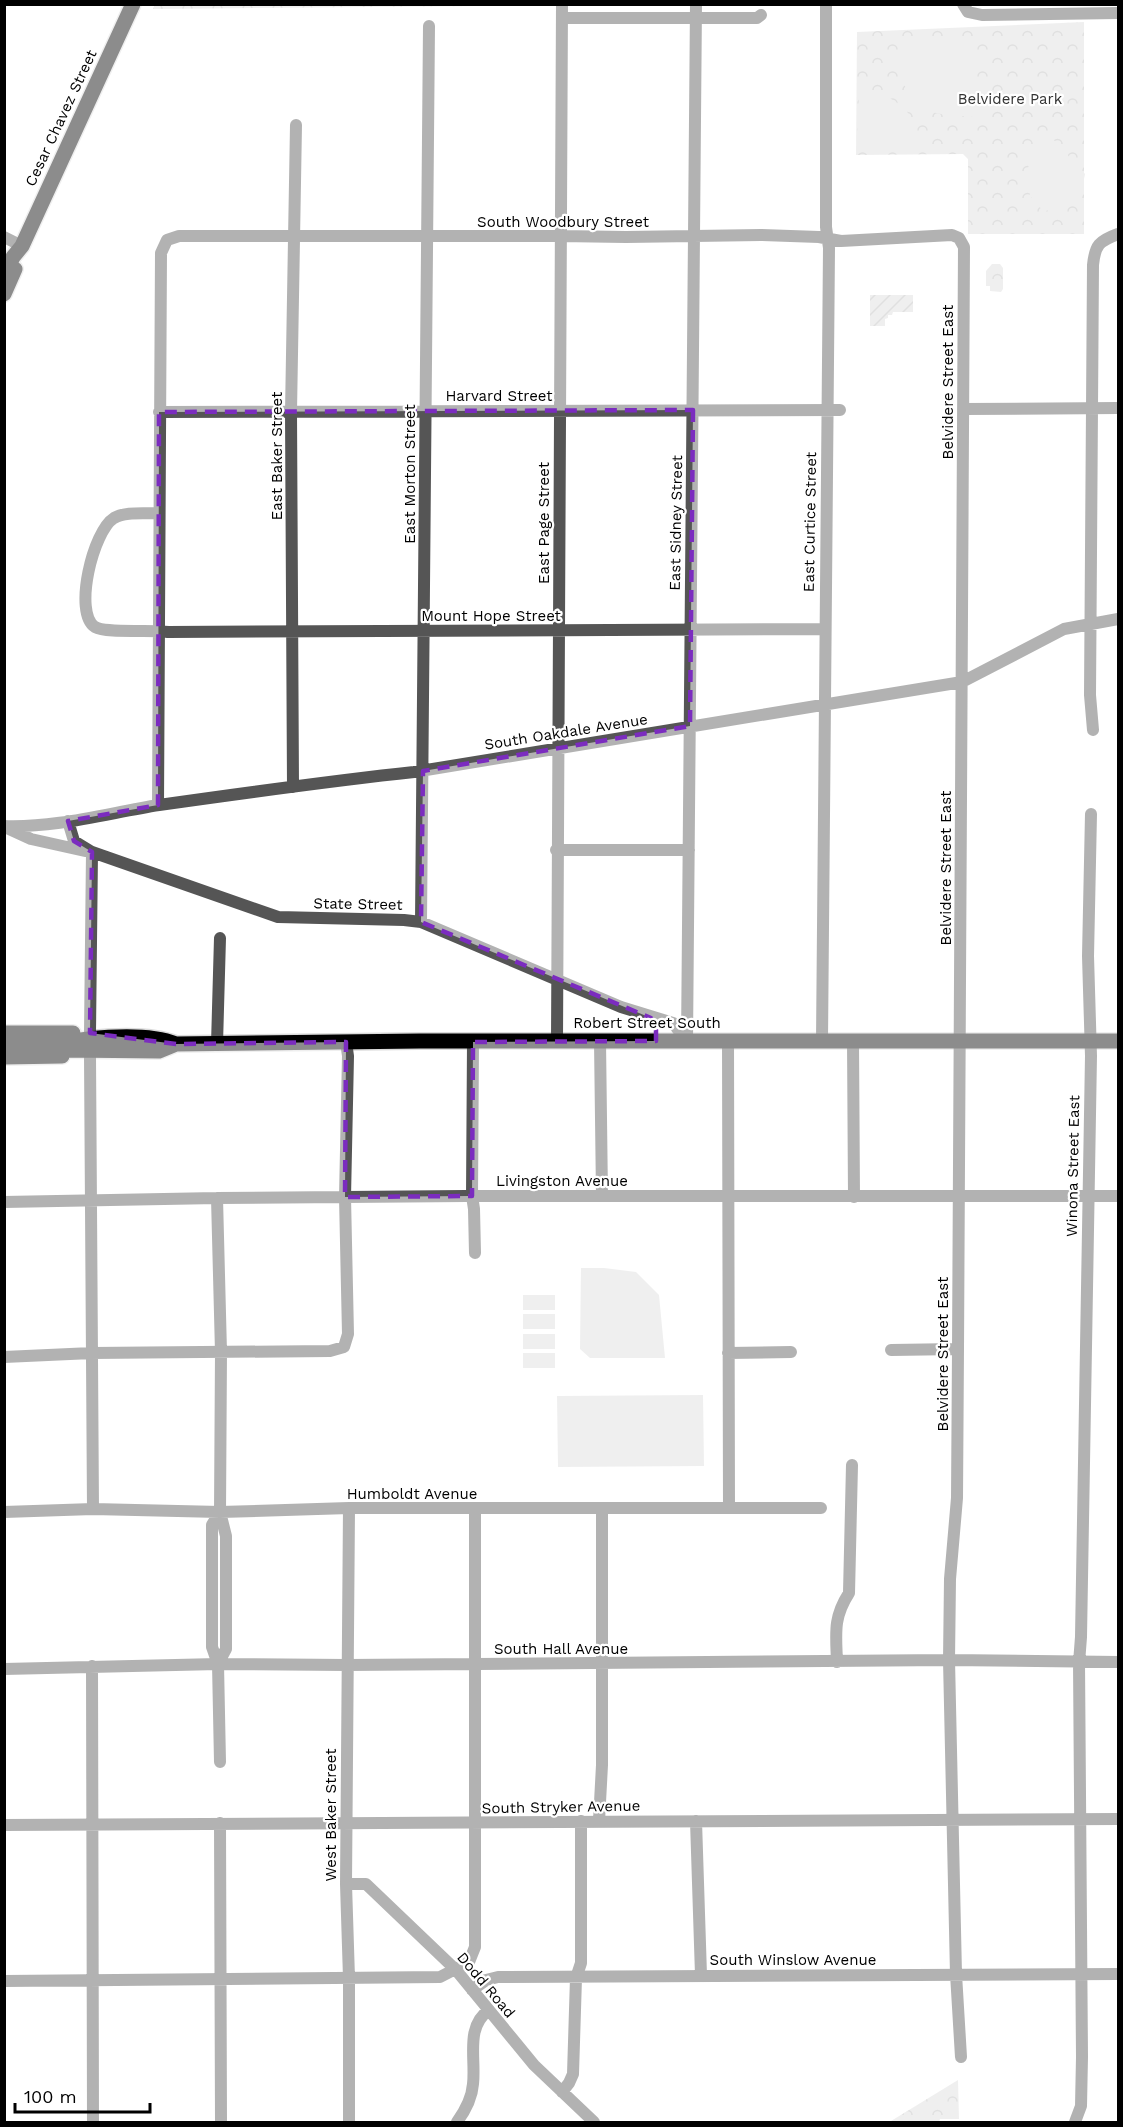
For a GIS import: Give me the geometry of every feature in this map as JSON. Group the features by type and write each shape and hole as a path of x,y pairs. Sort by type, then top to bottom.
{"main road":[{"name":"Cesar Chavez Street","path":"4,294 19,261 22,246 133,4"},
{"name":"Cesar Chavez Street","path":"4,276 13,257 22,246"},
{"path":"4,1033 90,1033 112,1044 102,1055 4,1057"},
{"name":"Robert Street South","path":"4,1046 42,1046 70,1041 112,1044 160,1038 176,1044 1119,1041"}],"street":[{"name":"East Page Street","path":"557,1041 556,850 562,4"},
{"name":"East Sidney Street","path":"687,1042 696,4"},
{"name":"East Curtice Street","path":"822,1041 828,239 826,227 826,4"},
{"path":"965,8 982,15 1097,9 1119,13"},
{"path":"562,18 695,19 757,18 762,15"},
{"name":"East Morton Street","path":"421,922 429,26"},
{"name":"East Baker Street","path":"292,787 291,412 296,125"},
{"path":"1093,730 1090,695 1092,265 1095,249 1103,240 1119,234"},
{"name":"South Woodbury Street","path":"159,412 161,253 167,240 179,237 807,236 841,241 952,236 959,238"},
{"path":"4,237 22,246"},
{"name":"Belvidere Street East","path":"959,238 964,247 957,1498 950,1579 949,1660 956,1974 962,2057"},
{"path":"963,409 1119,408"},
{"name":"Harvard Street","path":"159,412 840,410"},
{"path":"158,806 159,412"},
{"name":"Mount Hope Street","path":"159,513 123,514 109,522 92,553 86,607 88,620 99,629 558,631 824,629"},
{"name":"South Oakdale Avenue","path":"4,826 31,826 292,787 423,771 962,682 1064,629 1119,619"},
{"name":"Winona Street East","path":"1075,2122 1081,2106 1079,1663 1088,1197 1090,1041 1088,956 1091,814"},
{"name":"State Street","path":"69,821 74,841 92,852"},
{"name":"State Street","path":"4,826 31,839 92,852 278,917 421,922 435,930 621,1007 673,1023 687,1042"},
{"path":"556,850 689,850"},
{"path":"90,1033 92,852"},
{"path":"218,1044 220,938"},
{"path":"651,1018 656,1030 656,1041"},
{"path":"600,1041 602,1196"},
{"path":"728,1041 729,1507"},
{"path":"853,1041 854,1197"},
{"path":"4,1356 330,1351 344,1347 348,1334 345,1197 348,1056 346,1042"},
{"path":"473,1042 472,1196 475,1253"},
{"path":"90,1056 93,1509"},
{"name":"Livingston Avenue","path":"4,1202 472,1196 1119,1196"},
{"path":"217,1198 221,1352 220,1512 212,1525 212,1647 218,1664 220,1762"},
{"path":"891,1350 958,1349"},
{"path":"728,1353 791,1352"},
{"path":"837,1662 836,1620 839,1609 849,1593 852,1465"},
{"name":"Humboldt Avenue","path":"4,1512 93,1509 220,1512 349,1508 820,1508"},
{"name":"West Baker Street","path":"349,1508 346,1884 349,1978 349,2122"},
{"path":"600,1821 602,1508"},
{"path":"4,1981 440,1977 469,1962 475,1947 475,1509"},
{"name":"South Hall Avenue","path":"4,1669 218,1664 602,1664 949,1660 1119,1662"},
{"path":"92,1666 93,2122"},
{"name":"South Stryker Avenue","path":"4,1825 1119,1819"},
{"path":"562,2092 569,2084 573,2074 576,1977 581,1963 581,1821"},
{"path":"696,1821 701,1976"},
{"path":"220,1823 221,2122"},
{"name":"Dodd Road","path":"346,1884 366,1884 456,1970 534,2065 587,2120"},
{"name":"South Winslow Avenue","path":"472,1990 486,1980 498,1977 1119,1974"},
{"path":"457,2122 465,2110 473,2086 474,2030 479,2017 489,2010"}],"highlighted area":[{"path":"693,410 690,726 423,771 421,922 651,1018 656,1030 656,1041 473,1042 472,1196 345,1197 346,1042 176,1044 90,1033 92,852 74,841 68,821 158,805 159,412"}],"green space":[{"path":"485,4 485,6 153,9 155,5"},
{"name":"Belvidere Park","path":"1084,22 1084,234 968,234 968,159 963,154 856,155 857,32"},
{"path":"899,38 966,38 975,48 975,117 936,113 923,108 913,100 902,76"},
{"path":"859,94 885,95 905,108 917,129 918,148 864,147 857,141"},
{"path":"1052,138 1085,174 1081,193 1044,212 1030,196 1027,172 1033,150"},
{"path":"992,264 1000,264 1003,268 1001,292 990,291 990,286 986,286 986,271"},
{"path":"870,295 913,295 913,312 893,312 885,319 885,326 870,326"},
{"path":"581,1268 636,1272 659,1295 665,1358 590,1358 580,1349"},
{"path":"523,1295 555,1295 555,1310 523,1310"},
{"path":"523,1314 555,1314 555,1329 523,1329"},
{"path":"523,1334 555,1334 555,1349 523,1349"},
{"path":"523,1353 555,1353 555,1368 523,1368"},
{"path":"703,1395 704,1466 558,1467 557,1396"},
{"path":"958,2080 959,2119 940,2119 939,2122 825,2122 891,2121"}]}
